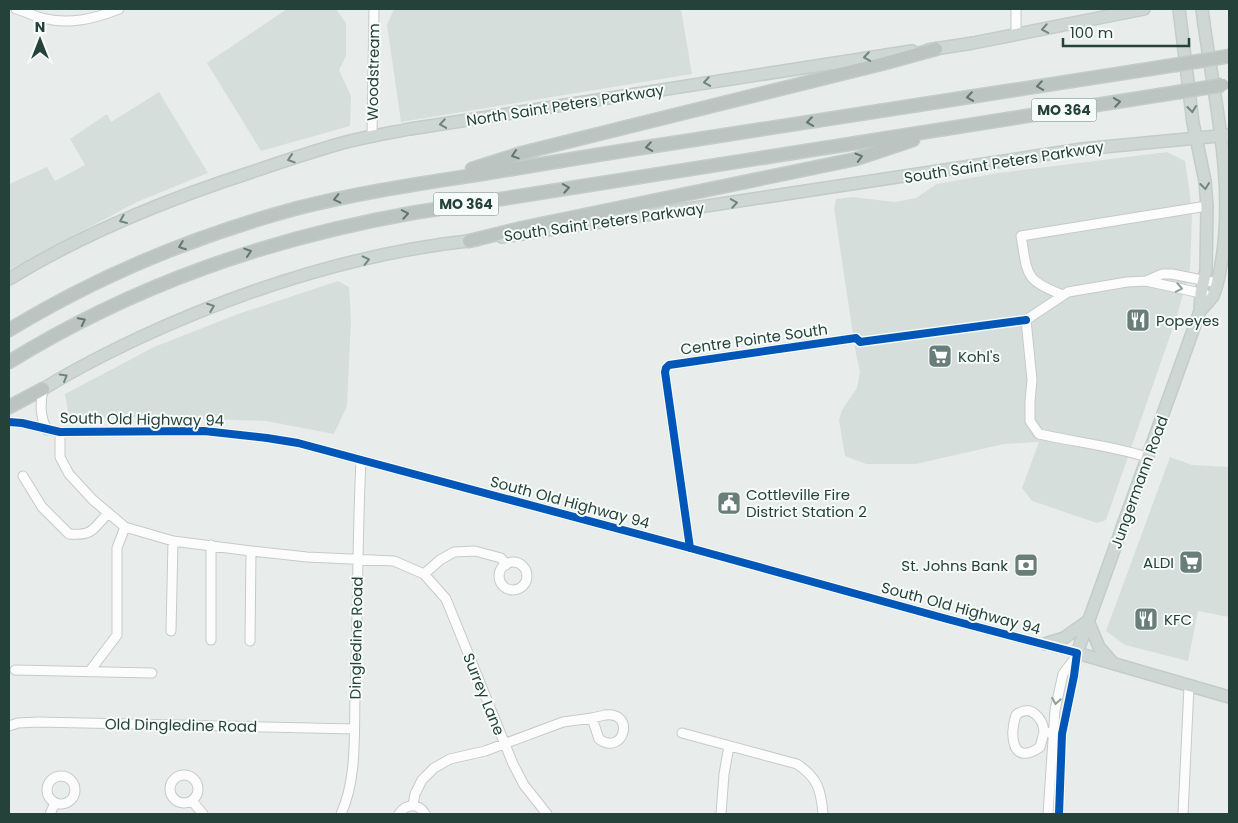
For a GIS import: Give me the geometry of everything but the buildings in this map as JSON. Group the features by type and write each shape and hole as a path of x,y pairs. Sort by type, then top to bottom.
{"highway":[{"path":"436,181 522,153 936,49"},
{"name":"MO 364","path":"9,330 66,298 124,270 208,236 298,208 436,181 1224,57"},
{"name":"MO 364","path":"9,362 80,322 170,280 234,256 297,237 365,221 1226,84"},
{"path":"469,241 522,228 856,159 948,128"},
{"path":"9,407 43,389"}],"main road":[{"name":"North Saint Peters Parkway","path":"9,279 90,236 171,200 225,180 332,146 372,136 866,58 936,49 1139,9"},
{"name":"Jungermann Road","path":"1076,655 1200,311 1208,245 1207,206 1205,181 1196,138 1179,9"},
{"name":"Jungermann Road","path":"1200,311 1213,296 1223,251 1225,215 1225,136 1202,9"},
{"name":"South Saint Peters Parkway","path":"9,413 43,389 120,347 187,316 249,293 344,264 405,251 469,241 522,235 1082,149 1225,136"},
{"path":"1224,183 1229,170"},
{"path":"1045,644 1064,638 1088,621 1099,647 1112,663"},
{"name":"South Old Highway 94","path":"1076,655 1112,663 1229,697"}],"street":[{"path":"16,9 42,18 74,22 85,21 119,9"},
{"name":"Woodstream","path":"372,136 374,9"},
{"path":"1016,9 1016,34"},
{"path":"1063,295 1032,280 1028,273 1021,236 1207,206"},
{"name":"Centre Pointe South","path":"690,548 665,372 669,365 856,338 860,342 1026,320 1063,295 1077,290 1146,281 1162,274 1216,283"},
{"name":"Centre Pointe South","path":"1146,281 1213,296"},
{"path":"1026,320 1032,380 1030,421 1039,434 1124,450 1147,457"},
{"path":"43,389 40,412 48,430"},
{"name":"South Old Highway 94","path":"9,422 22,423 60,432 167,431 236,434 298,443 946,619 1045,644 1076,655"},
{"path":"60,432 60,457 69,474 93,500 125,526 173,541 251,551 358,560 394,561 424,574 440,560 454,552 475,551 501,558 506,565"},
{"name":"Dingledine Road","path":"341,814 345,806 352,770 361,461"},
{"path":"23,476 42,507 69,534 83,535 90,532 108,513"},
{"path":"89,672 117,635 117,548 125,526"},
{"path":"171,632 173,541"},
{"path":"211,545 211,640"},
{"path":"250,641 251,551"},
{"name":"Surrey Lane","path":"424,574 446,599 505,744 524,785 547,814"},
{"path":"1048,814 1053,733 1074,676 1076,655"},
{"path":"14,670 152,673"},
{"path":"1183,814 1188,686"},
{"path":"1053,733 1040,747 1027,753 1020,753 1016,749 1013,739 1016,715 1020,711 1026,710 1036,714 1053,733 1060,796 1059,814"},
{"path":"414,805 415,794 422,780 434,768 450,759 505,744 563,722 592,718"},
{"name":"Old Dingledine Road","path":"9,726 38,722 354,729"},
{"path":"682,733 796,764 807,771 820,790 823,814"},
{"path":"721,814 724,774 729,746"},
{"path":"1049,796 1060,796"},
{"path":"192,801 203,814"},
{"path":"50,814 54,803"},
{"path":"399,814 406,807 414,805 419,807 425,814"}],"shaded area":[{"path":"287,9 336,9 346,23 346,56 339,70 351,96 350,126 261,151 207,63"},
{"path":"394,9 681,9 692,74 401,122 387,25"},
{"path":"159,92 208,173 137,202 9,270 9,184 47,167 55,181 85,165 70,139 107,114 111,122"},
{"path":"1167,152 1185,161 1192,217 1190,269 1177,316 1106,520 1097,523 1032,501 1022,488 1039,442 1004,444 916,464 866,464 845,456 839,420 842,410 857,388 860,371 834,208 836,199 853,197 895,202 916,198 937,184 998,173"},
{"path":"338,281 349,287 351,320 347,406 334,434 266,421 154,417 78,419 69,417 65,394 154,347 238,314"},
{"path":"1170,457 1192,465 1229,467 1229,617 1198,611 1188,661 1125,645 1106,631"}],"cycle path":[{"path":"690,548 665,372 669,365 856,338 860,342 1026,320"},
{"path":"9,422 22,423 60,432 204,431 298,443 1077,653 1062,734 1059,814"}],"place":[{"name":"Popeyes","path":"1138,320"},
{"name":"Kohl's","path":"940,356"},
{"name":"Cottleville Fire District Station 2","path":"729,503"},
{"name":"ALDI","path":"1191,562"},
{"name":"St. Johns Bank","path":"1026,565"},
{"name":"KFC","path":"1146,619"}]}
